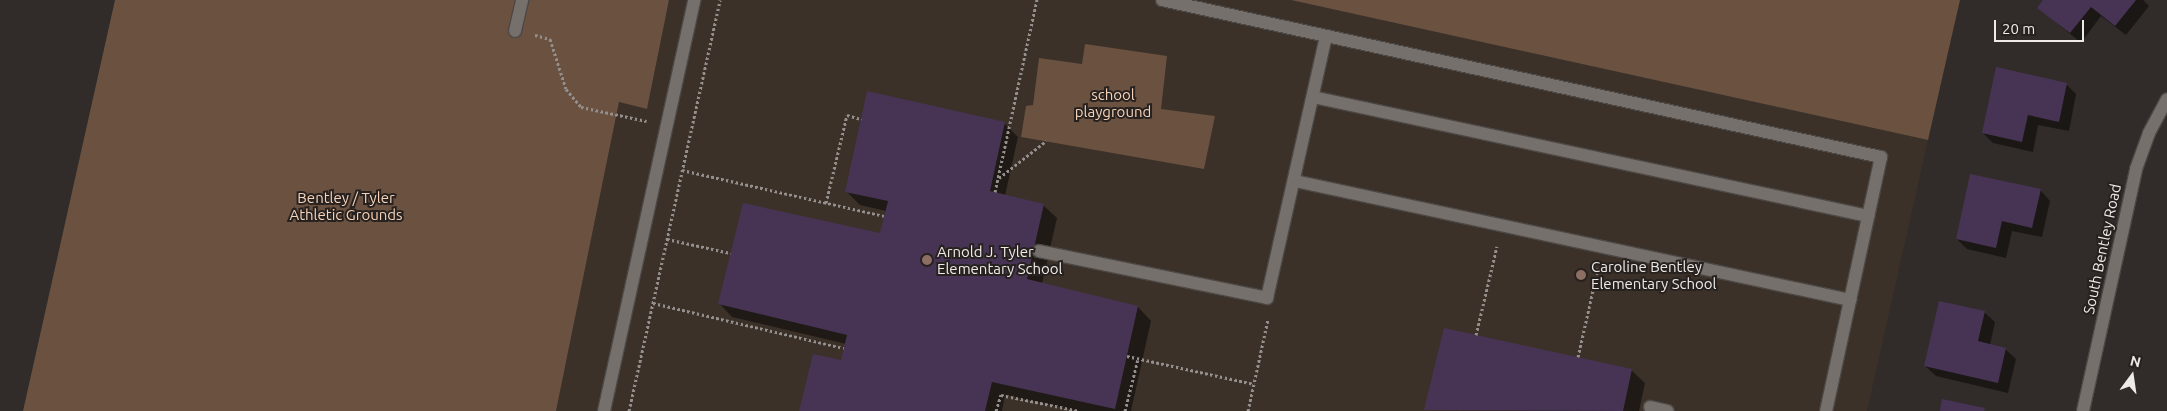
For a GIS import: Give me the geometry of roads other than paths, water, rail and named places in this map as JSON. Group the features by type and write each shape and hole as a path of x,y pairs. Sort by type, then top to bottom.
{"street":[{"path":"515,31 522,0"},
{"path":"604,411 694,0"},
{"path":"1162,0 1881,157 1826,411"},
{"path":"1039,251 1267,298 1295,181 1326,37"},
{"path":"1313,97 1868,216"},
{"name":"South Bentley Road","path":"2083,411 2139,160 2167,99"},
{"path":"1295,181 1850,300"},
{"path":"1650,407 1668,411"}],"place":[{"name":"Arnold J. Tyler Elementary School","path":"927,260"},
{"name":"Caroline Bentley Elementary School","path":"1581,275"}],"park label":[{"name":"school playground","path":"1113,102"},
{"name":"Bentley / Tyler Athletic Grounds","path":"346,206"}]}
